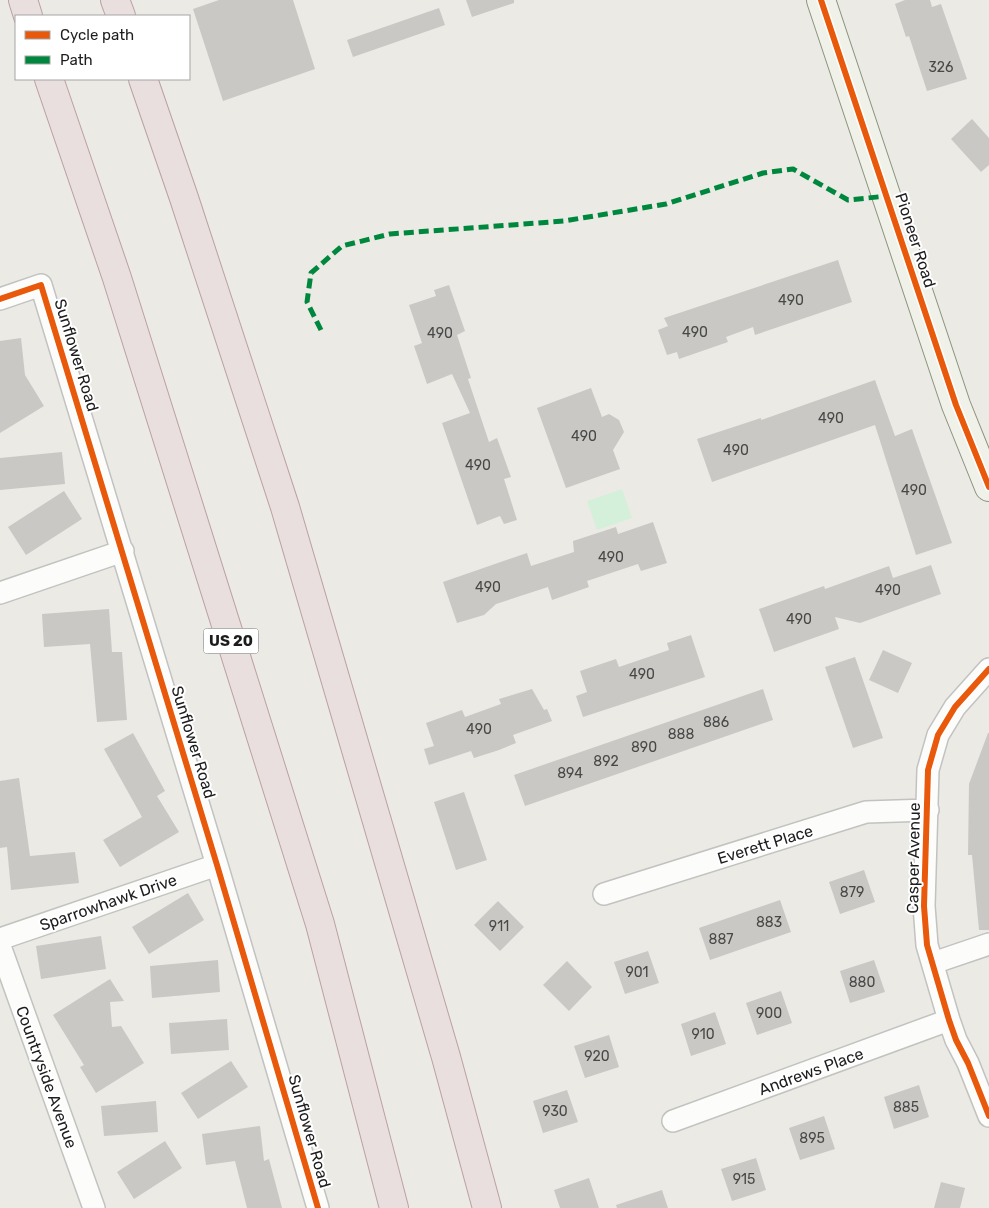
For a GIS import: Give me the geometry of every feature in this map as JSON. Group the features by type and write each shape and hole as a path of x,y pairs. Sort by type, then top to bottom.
{"highway":[{"path":"23,0 28,15"},
{"path":"115,0 121,15"},
{"name":"US 20","path":"50,80 117,278 317,914 394,1208"},
{"path":"143,80 285,506 446,1057 487,1208"}],"street":[{"name":"Pioneer Road","path":"821,0 956,405 989,487"},
{"name":"Sunflower Road","path":"0,299 41,285 217,864 318,1208"},
{"path":"0,593 122,551"},
{"name":"Casper Avenue","path":"989,669 955,707 938,735 928,770 924,906 927,945 949,1020 989,1116"},
{"name":"Everett Place","path":"604,894 866,812 928,810"},
{"name":"Sparrowhawk Drive","path":"0,939 217,864"},
{"path":"933,963 989,944"},
{"name":"Countryside Avenue","path":"0,946 94,1208"},
{"name":"Andrews Place","path":"674,1121 949,1020"}],"green space":[{"path":"622,489 632,518 597,530 587,501"}],"building":[{"path":"219,0 293,0 315,69 223,101 193,9"},
{"path":"466,0 514,0 514,3 472,17"},
{"path":"905,0 930,0 932,7 941,4 967,79 927,91 909,36 906,37 895,4"},
{"path":"439,8 445,25 353,57 347,40"},
{"path":"972,119 989,138 989,165 981,172 951,139"},
{"path":"838,260 852,302 755,335 753,327 726,337 728,342 679,359 677,352 667,355 658,330 668,326 664,318"},
{"path":"449,285 465,331 457,335 471,378 468,379 489,442 497,438 511,477 504,479 517,520 504,524 500,516 477,525 442,423 470,413 452,374 427,384 414,346 422,343 409,305 436,296 434,290"},
{"path":"21,338 25,375 44,406 0,433 0,341"},
{"path":"875,380 895,436 912,429 952,543 916,555 875,425 712,482 697,439 761,418 761,420"},
{"path":"591,388 602,417 609,414 619,420 624,432 613,450 620,469 566,488 537,408"},
{"path":"62,452 65,484 0,490 0,458"},
{"path":"64,491 82,519 26,555 8,527"},
{"path":"653,522 667,563 641,571 638,564 587,581 589,587 552,600 548,587 496,604 484,615 457,623 443,582 527,553 531,566 574,552 573,541 616,527 618,534"},
{"path":"931,565 941,594 860,623 835,617 839,629 774,652 759,609 824,586 825,589 889,566 893,578"},
{"path":"109,609 112,652 122,652 127,720 97,722 90,644 44,647 42,614"},
{"path":"691,635 705,677 583,717 576,696 587,692 580,671 616,659 619,667 669,650 667,643"},
{"path":"883,650 912,663 898,693 869,680"},
{"path":"855,657 883,738 853,748 825,667"},
{"path":"532,689 544,710 547,709 552,721 513,735 516,743 499,750 474,758 471,751 429,765 424,749 434,746 426,723 462,710 465,717 501,704 499,699"},
{"path":"763,689 773,720 525,806 514,775"},
{"path":"133,733 165,791 157,796 179,832 120,867 103,840 142,817 104,749"},
{"path":"988,733 989,930 979,930 972,855 968,855 969,784"},
{"path":"19,778 30,856 75,852 79,883 11,890 7,847 0,848 0,781"},
{"path":"464,792 487,860 456,870 434,802"},
{"path":"864,870 875,902 840,914 829,882"},
{"path":"188,893 204,920 149,954 132,927"},
{"path":"780,900 791,932 710,960 699,928"},
{"path":"498,901 524,927 500,951 474,925"},
{"path":"101,936 106,969 41,979 36,946"},
{"path":"648,951 659,983 625,994 614,962"},
{"path":"218,960 220,992 152,998 150,966"},
{"path":"874,960 885,992 850,1003 840,971"},
{"path":"567,961 592,987 569,1011 543,985"},
{"path":"110,979 124,1001 110,1002 112,1027 121,1026 144,1063 96,1093 80,1067 84,1065 53,1015"},
{"path":"781,991 792,1023 757,1035 746,1003"},
{"path":"715,1012 726,1044 691,1056 681,1024"},
{"path":"227,1019 229,1050 171,1054 169,1023"},
{"path":"609,1035 619,1067 585,1078 574,1046"},
{"path":"231,1061 248,1087 198,1119 181,1093"},
{"path":"919,1085 929,1117 894,1129 884,1097"},
{"path":"567,1090 578,1122 543,1133 533,1101"},
{"path":"156,1101 158,1132 104,1136 101,1106"},
{"path":"824,1116 835,1149 800,1160 789,1128"},
{"path":"260,1126 264,1161 269,1159 282,1208 247,1208 235,1161 206,1165 202,1134"},
{"path":"165,1141 182,1168 134,1199 117,1172"},
{"path":"756,1158 766,1190 732,1201 721,1169"},
{"path":"589,1178 599,1208 560,1208 554,1190"},
{"path":"941,1182 965,1188 960,1208 934,1208"},
{"path":"662,1190 668,1208 617,1208 616,1205"}],"marked path":[{"path":"321,330 307,302 311,273 342,246 390,234 564,221 666,204 763,173 793,169 848,200 887,196"}],"cycle path":[{"path":"821,0 956,405 989,487"},
{"path":"0,299 41,285 217,865 318,1208"},
{"path":"989,669 955,707 938,735 928,770 924,906 927,945 949,1020 989,1116"}]}
